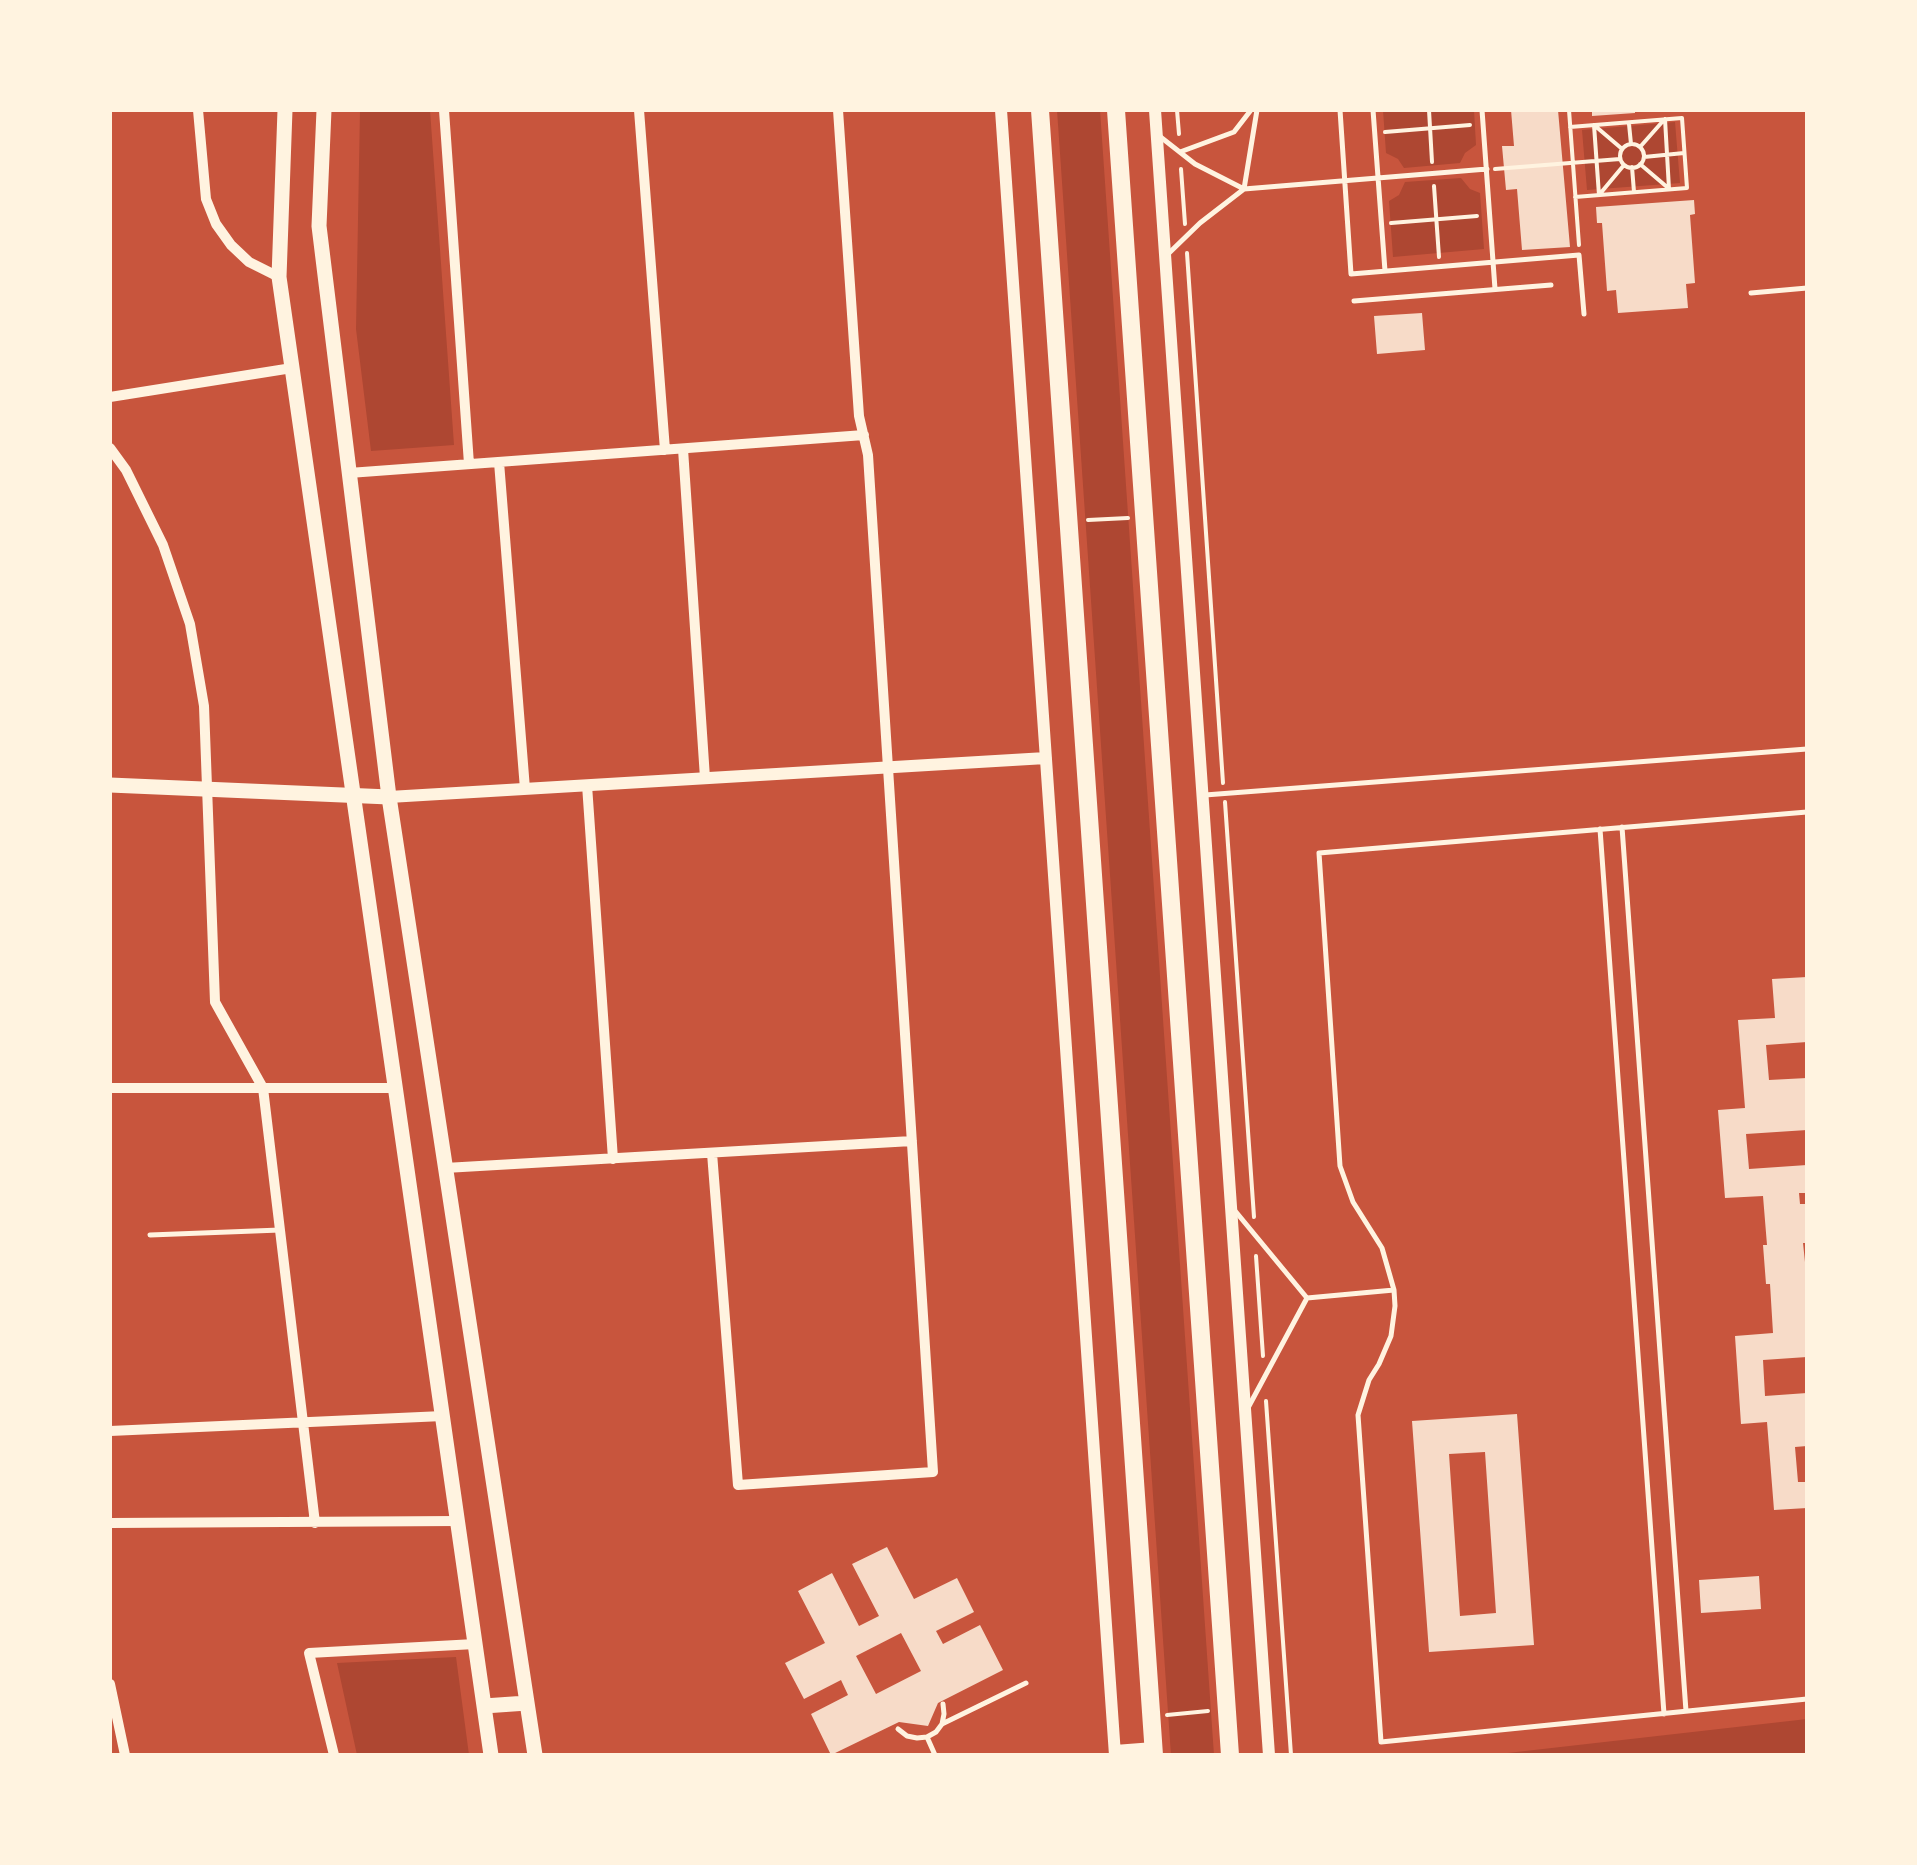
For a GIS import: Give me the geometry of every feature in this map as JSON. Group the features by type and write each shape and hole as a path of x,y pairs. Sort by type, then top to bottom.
{"highway":[{"path":"1040,110 1154,1752"},
{"path":"1116,110 1230,1755"}],"main road":[{"path":"285,110 279,277 491,1755"},
{"path":"324,110 319,226 389,797 535,1755"},
{"path":"110,785 389,797"},
{"path":"484,1706 527,1702"}],"street":[{"path":"198,110 206,199 216,224 248,262 279,277"},
{"path":"444,110 469,464"},
{"path":"640,110 665,450"},
{"path":"712,1153 738,1486 933,1472 868,455 859,416 838,110"},
{"path":"1001,110 1115,1753 1154,1752"},
{"path":"1155,110 1269,1755"},
{"path":"110,397 292,368"},
{"path":"349,472 864,435"},
{"path":"110,448 126,470 164,545 190,624 204,706 215,1002 263,1088 316,1523"},
{"path":"683,449 705,778"},
{"path":"499,462 525,789"},
{"path":"389,797 1046,758"},
{"path":"587,785 614,1159"},
{"path":"110,1088 396,1088"},
{"path":"446,1168 912,1141"},
{"path":"110,1432 443,1416"},
{"path":"110,1523 458,1521"},
{"path":"334,1755 309,1652 476,1644"},
{"path":"110,1684 125,1755"}],"lane":[{"path":"1180,152 1234,132 1254,110"},
{"path":"1244,190 1254,110"},
{"path":"1340,110 1352,274 1580,255 1584,314"},
{"path":"1374,110 1385,271"},
{"path":"1482,110 1495,289"},
{"path":"1156,133 1195,164 1244,190"},
{"path":"1165,257 1200,223 1244,190 1487,170"},
{"path":"1354,301 1551,285"},
{"path":"1751,293 1807,288"},
{"path":"1202,795 1807,749"},
{"path":"1807,812 1318,853 1340,1166 1353,1202 1382,1248 1394,1290 1391,1336 1369,1380 1358,1414 1381,1742 1807,1700"},
{"path":"1622,828 1686,1712"},
{"path":"1600,829 1664,1714"},
{"path":"1231,1206 1308,1298"},
{"path":"150,1235 280,1230"},
{"path":"1308,1298 1394,1290"},
{"path":"1245,1413 1308,1298"},
{"path":"942,1724 1026,1683"},
{"path":"898,1729 917,1738 936,1732 942,1724 943,1704"},
{"path":"927,1737 935,1755"}],"path":[{"path":"1177,110 1291,1755"},
{"path":"1429,110 1440,266"},
{"path":"1569,110 1580,255"},
{"path":"1570,127 1682,118 1687,188 1575,197"},
{"path":"1640,147 1665,119"},
{"path":"1665,119 1670,189"},
{"path":"1629,122 1631,144"},
{"path":"1375,132 1484,124"},
{"path":"1594,125 1622,149"},
{"path":"1594,125 1599,195"},
{"path":"1631,144 1640,147 1644,157 1632,168 1620,158 1622,149 1631,144"},
{"path":"1644,157 1684,153"},
{"path":"1504,168 1620,158"},
{"path":"1640,164 1670,189"},
{"path":"1599,195 1624,165"},
{"path":"1632,168 1634,192"},
{"path":"1382,224 1490,215"},
{"path":"1077,521 1136,517"},
{"path":"1152,1716 1210,1711"}],"shaded area":[{"path":"360,110 430,110 454,445 371,451 356,329"},
{"path":"1057,110 1100,110 1214,1755 1171,1755"},
{"path":"1383,110 1474,110 1476,145 1460,163 1404,168 1398,159 1386,153"},
{"path":"1675,122 1680,183 1587,190 1582,130"},
{"path":"1461,178 1470,189 1480,193 1484,249 1393,257 1389,201 1399,195 1405,182"},
{"path":"456,1657 469,1755 357,1755 337,1663"},
{"path":"1807,1719 1807,1755 1490,1755"}],"building":[{"path":"1511,110 1558,110 1570,247 1522,250 1517,189 1506,190 1502,146 1514,146"},
{"path":"1592,110 1635,110 1635,113 1592,116"},
{"path":"1694,200 1695,214 1690,215 1695,283 1686,284 1688,308 1618,313 1616,290 1607,291 1602,223 1597,223 1596,207"},
{"path":"1422,313 1425,350 1377,354 1374,316"},
{"path":"1807,977 1807,1042 1766,1045 1769,1080 1807,1078 1807,1130 1746,1134 1749,1169 1807,1165 1807,1193 1799,1193 1800,1204 1807,1204 1807,1243 1803,1243 1807,1357 1763,1360 1765,1396 1807,1393 1807,1446 1795,1447 1798,1482 1807,1482 1807,1508 1774,1510 1767,1422 1741,1424 1735,1336 1773,1333 1763,1245 1767,1245 1763,1196 1725,1198 1718,1110 1745,1108 1738,1020 1775,1018 1772,979"},
{"path":"1517,1414 1534,1645 1429,1652 1412,1421","holes":["1485,1452 1496,1613 1460,1616 1449,1454"]},
{"path":"887,1547 914,1599 957,1578 974,1612 936,1631 943,1644 980,1625 1003,1670 938,1703 928,1726 899,1722 831,1755 811,1714 848,1695 841,1680 804,1699 785,1663 825,1643 798,1591 832,1573 859,1626 879,1616 852,1564","holes":["901,1633 921,1671 876,1694 856,1656"]},
{"path":"1759,1576 1761,1609 1701,1613 1699,1580"}]}
